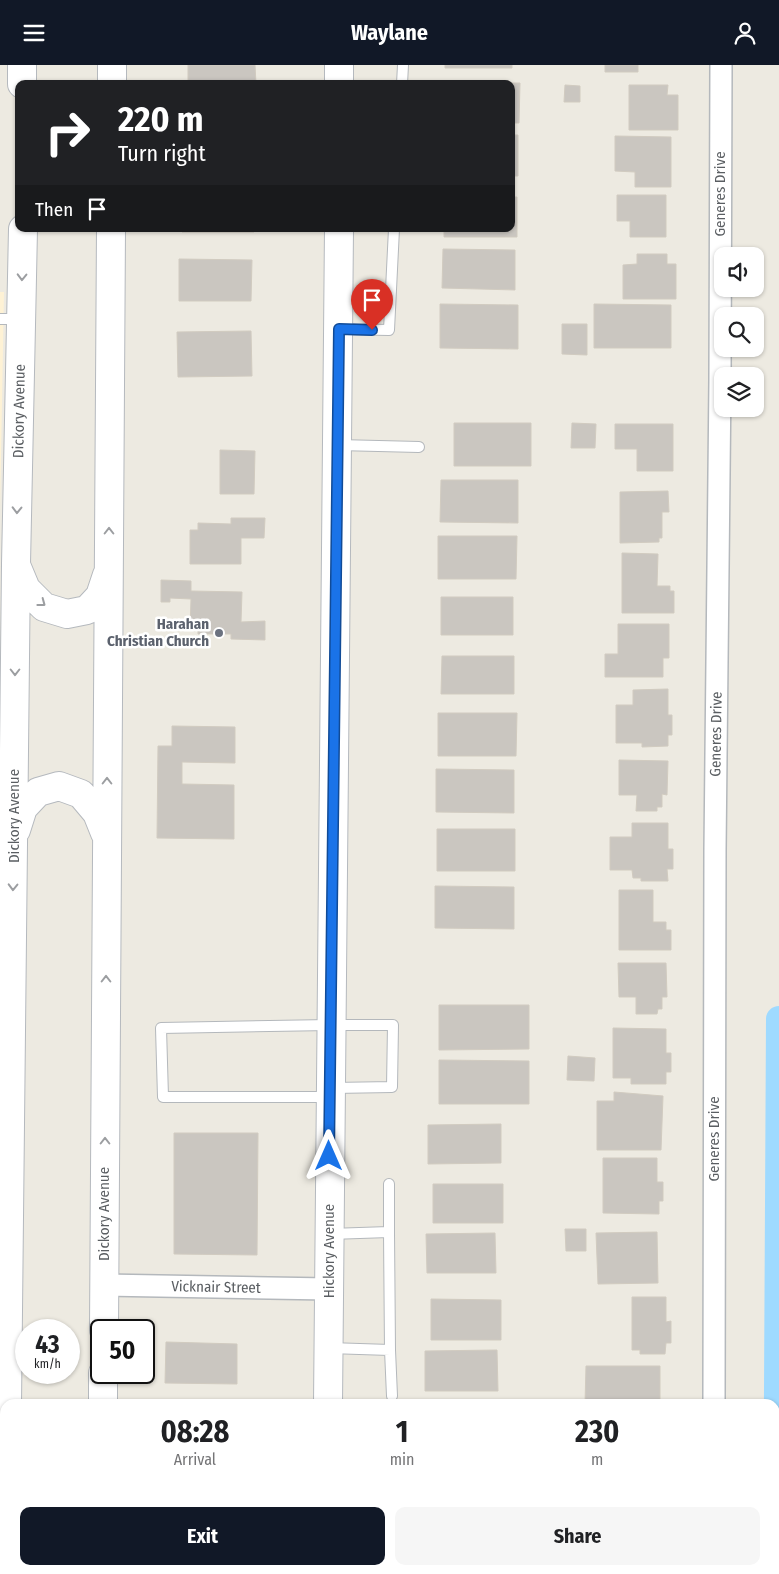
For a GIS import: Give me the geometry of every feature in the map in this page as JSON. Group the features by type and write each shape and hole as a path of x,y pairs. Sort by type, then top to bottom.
{"main road":[{"path":"22,65 22,80"},
{"path":"112,65 112,80"},
{"path":"339,65 339,80"},
{"name":"Dickory Avenue","path":"7,1399 5,1147 14,836 16,564 10,319 22,232"},
{"name":"Dickory Avenue","path":"104,1319 111,232"},
{"name":"Hickory Avenue","path":"328,1399 330,1025 339,232"},
{"path":"16,564 26,589 44,607 67,614 87,610 100,596 109,568"},
{"path":"14,836 24,808 28,803 38,792 59,786 81,794 98,813 107,839"},
{"path":"103,1384 103,1399"}],"street":[{"name":"Generes Drive","path":"714,1399 715,850 721,65"},
{"name":"Vicknair Street","path":"104,1285 329,1289"}],"lane":[{"path":"402,80 403,65"},
{"path":"339,329 389,330 394,232"},
{"path":"338,445 419,447"},
{"path":"393,1025 392,1087 330,1093 163,1097 161,1027 393,1025"},
{"path":"389,1184 392,1396"},
{"path":"329,1234 389,1232"},
{"path":"328,1348 390,1350"}],"shaded area":[{"path":"0,292 4,292 0,511"}],"building":[{"path":"188,65 255,65 256,80 188,80"},
{"path":"445,65 512,65 512,68 445,68"},
{"path":"605,65 638,65 638,72 605,72"},
{"path":"515,83 520,83 519,123 515,123"},
{"path":"565,85 580,86 580,102 564,102"},
{"path":"629,85 668,85 667,95 678,95 678,130 629,130"},
{"path":"515,135 518,135 518,176 515,176"},
{"path":"615,136 671,137 671,187 635,187 635,172 615,171"},
{"path":"617,195 666,195 666,237 630,237 630,221 617,221"},
{"path":"515,197 517,197 517,237 444,237 444,232 515,232"},
{"path":"443,249 515,250 515,290 442,288"},
{"path":"637,254 667,254 667,264 676,264 676,299 623,299 623,265 637,264"},
{"path":"179,259 252,260 251,301 179,301"},
{"path":"440,304 518,305 518,349 440,348"},
{"path":"594,304 671,305 671,348 594,348"},
{"path":"562,324 587,324 587,355 562,354"},
{"path":"251,331 252,376 178,377 177,332"},
{"path":"454,423 531,423 531,466 454,466"},
{"path":"572,423 596,424 595,448 571,448"},
{"path":"615,424 673,424 673,471 637,471 637,449 615,449"},
{"path":"220,450 255,451 254,494 220,494"},
{"path":"441,480 518,480 518,523 440,522"},
{"path":"668,491 669,512 662,512 662,538 659,538 659,542 620,543 620,492"},
{"path":"231,518 265,518 264,538 241,538 241,564 190,564 190,530 198,530 198,523 231,524"},
{"path":"438,536 517,536 516,579 438,579"},
{"path":"622,553 658,554 657,586 670,586 670,591 674,591 674,613 622,613"},
{"path":"161,580 191,581 191,591 242,592 241,622 265,621 265,640 231,639 231,634 198,634 198,629 190,629 191,599 170,598 170,602 161,602"},
{"path":"441,597 513,597 513,635 441,635"},
{"path":"618,624 669,624 669,658 663,658 663,677 605,677 605,654 618,654"},
{"path":"442,656 514,656 514,694 441,694"},
{"path":"668,689 668,715 672,715 672,735 668,735 668,746 642,747 642,743 616,743 616,705 633,705 633,690"},
{"path":"438,713 517,713 516,756 438,756"},
{"path":"172,726 235,727 235,763 182,762 182,784 234,785 234,839 157,838 158,746 172,746"},
{"path":"619,760 668,761 667,795 662,794 662,807 657,807 657,811 636,811 637,795 619,795"},
{"path":"436,769 514,770 514,813 436,812"},
{"path":"632,823 668,823 668,849 673,849 673,869 667,869 668,881 641,881 641,878 633,878 632,870 610,870 610,837 632,837"},
{"path":"437,829 515,829 515,871 437,871"},
{"path":"435,886 514,887 514,929 435,928"},
{"path":"619,890 653,890 653,922 666,922 666,930 671,930 671,950 619,950"},
{"path":"618,963 666,963 667,997 662,997 662,1009 658,1009 657,1014 636,1014 636,997 619,997"},
{"path":"439,1005 529,1005 529,1049 439,1050"},
{"path":"613,1028 666,1029 666,1053 671,1053 671,1072 666,1072 666,1084 631,1084 631,1078 613,1078"},
{"path":"568,1056 595,1058 594,1081 567,1080"},
{"path":"439,1060 529,1061 529,1104 439,1104"},
{"path":"614,1092 663,1096 661,1150 597,1150 597,1101 614,1101"},
{"path":"501,1124 501,1163 428,1164 428,1125"},
{"path":"174,1133 258,1133 257,1255 174,1254"},
{"path":"603,1158 657,1158 657,1182 663,1182 663,1201 659,1201 659,1214 603,1213"},
{"path":"433,1184 503,1184 503,1223 433,1223"},
{"path":"565,1229 586,1229 586,1251 566,1251"},
{"path":"657,1232 658,1283 598,1284 596,1233"},
{"path":"495,1233 496,1273 427,1273 426,1234"},
{"path":"632,1297 666,1297 666,1322 671,1321 671,1343 666,1343 665,1354 640,1354 640,1350 632,1350"},
{"path":"431,1299 501,1300 501,1340 431,1340"},
{"path":"166,1342 237,1344 237,1384 165,1383"},
{"path":"497,1350 498,1391 425,1391 425,1351"},
{"path":"586,1366 660,1366 660,1399 585,1399"}],"waterway":[{"path":"777,1399 779,1019"}],"place":[{"name":"Harahan Christian Church","path":"219,633"}],"route":[{"path":"329,1156 339,329 372,330"}]}
